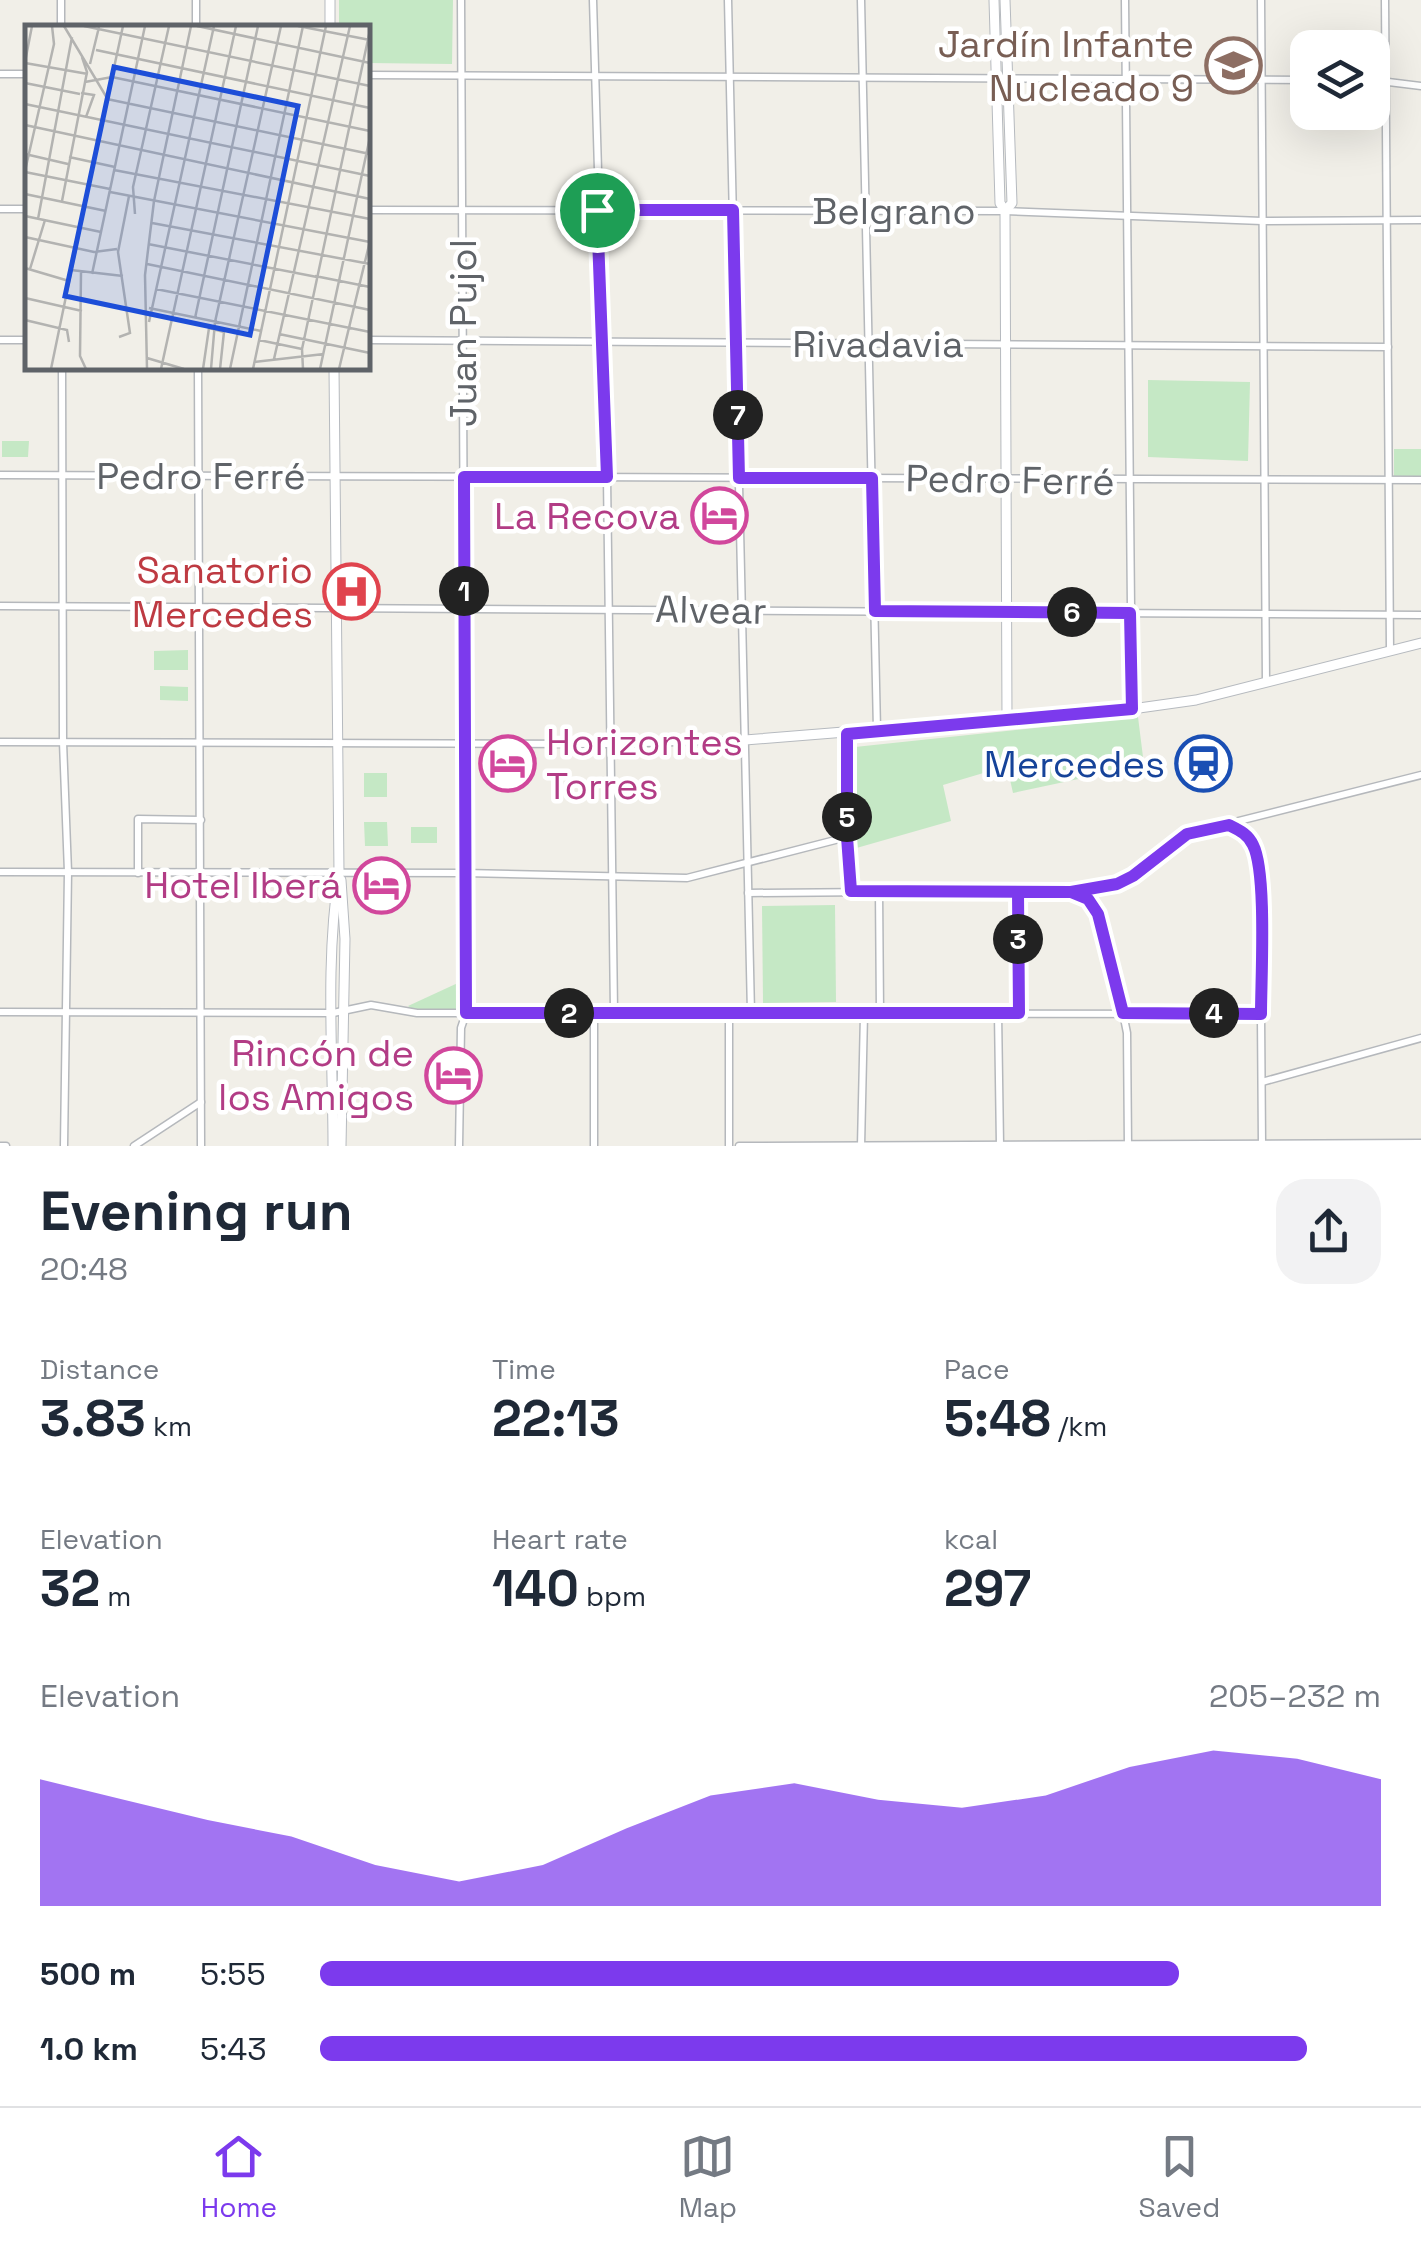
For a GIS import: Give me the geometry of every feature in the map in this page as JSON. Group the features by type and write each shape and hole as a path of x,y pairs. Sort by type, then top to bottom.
{"street":[{"name":"Juan Pujol","path":"460,1146 461,1028 466,1013 462,0"},
{"path":"592,0 607,477 614,1012"},
{"path":"728,0 751,1013"},
{"path":"861,0 877,732"},
{"path":"994,0 1012,203 1005,211 1007,720"},
{"path":"1002,78 1005,0"},
{"path":"1125,0 1132,709"},
{"path":"1260,0 1266,682"},
{"path":"1385,0 1385,30"},
{"path":"370,76 1290,80"},
{"path":"1390,81 1421,86"},
{"path":"1385,130 1390,650"},
{"name":"Belgrano","path":"370,210 1005,211 1262,220 1421,220"},
{"name":"Rivadavia","path":"370,340 1388,347"},
{"path":"62,370 63,742 68,872 64,1146"},
{"path":"198,370 201,1146"},
{"path":"333,1146 333,1012 340,873 334,370"},
{"name":"Pedro Ferré","path":"0,475 1421,480"},
{"name":"Alvear","path":"0,606 1421,614"},
{"path":"0,742 610,744 877,732 1196,700 1421,642"},
{"path":"847,734 851,891"},
{"path":"748,893 1071,892 1106,887 1133,876 1187,834 1421,776"},
{"path":"138,872 138,820 201,820"},
{"path":"1229,825 1252,842 1260,889 1262,1144"},
{"path":"0,872 465,873 687,878 847,837"},
{"path":"340,873 345,895 342,1146"},
{"path":"1094,907 1106,887"},
{"path":"880,891 880,1013"},
{"path":"1018,892 1019,1013"},
{"path":"1071,892 1088,899 1105,930 1126,1033 1128,1145"},
{"path":"0,1012 333,1012 372,1005 417,1012 466,1013 1261,1014"},
{"path":"594,1013 594,1146"},
{"path":"728,1146 729,1013"},
{"path":"998,1013 1000,1145"},
{"path":"862,1146 864,1014"},
{"path":"1262,1082 1421,1038"},
{"path":"134,1146 201,1102"},
{"path":"739,1146 1421,1143"}],"green space":[{"path":"339,0 453,0 452,64 370,63 370,25 339,25"},
{"path":"1148,380 1250,382 1248,461 1148,457"},
{"path":"2,441 29,441 28,457 2,457"},
{"path":"1394,449 1421,449 1421,478 1394,478"},
{"path":"188,650 188,670 154,670 154,651"},
{"path":"160,686 188,687 188,701 160,700"},
{"path":"1138,717 1144,765 1013,793 1007,766 943,785 951,821 853,849 855,747"},
{"path":"364,773 387,773 387,797 364,797"},
{"path":"364,822 387,822 388,846 365,846"},
{"path":"411,827 437,827 437,843 411,843"},
{"path":"835,905 836,1002 763,1003 762,906"},
{"path":"460,982 457,1010 417,1012 408,1006"}],"place":[{"name":"Jardín Infante Nucleado 9","path":"1233,66"},
{"name":"La Recova","path":"719,516"},
{"name":"Sanatorio Mercedes","path":"352,592"},
{"name":"Horizontes Torres","path":"507,764"},
{"name":"Mercedes","path":"1204,764"},
{"name":"Hotel Iberá","path":"381,885"},
{"name":"Rincón de los Amigos","path":"453,1075"}],"route":[{"path":"597,210 607,477 464,477 466,1013 1019,1013 1018,892 1071,892 1117,884 1187,834 1229,825 1252,842 1256,854 1261,1014 1123,1013 1105,930 1088,899 1071,892 851,891 847,734 1132,709 1130,613 875,611 872,478 739,478 733,210 597,210"}]}
